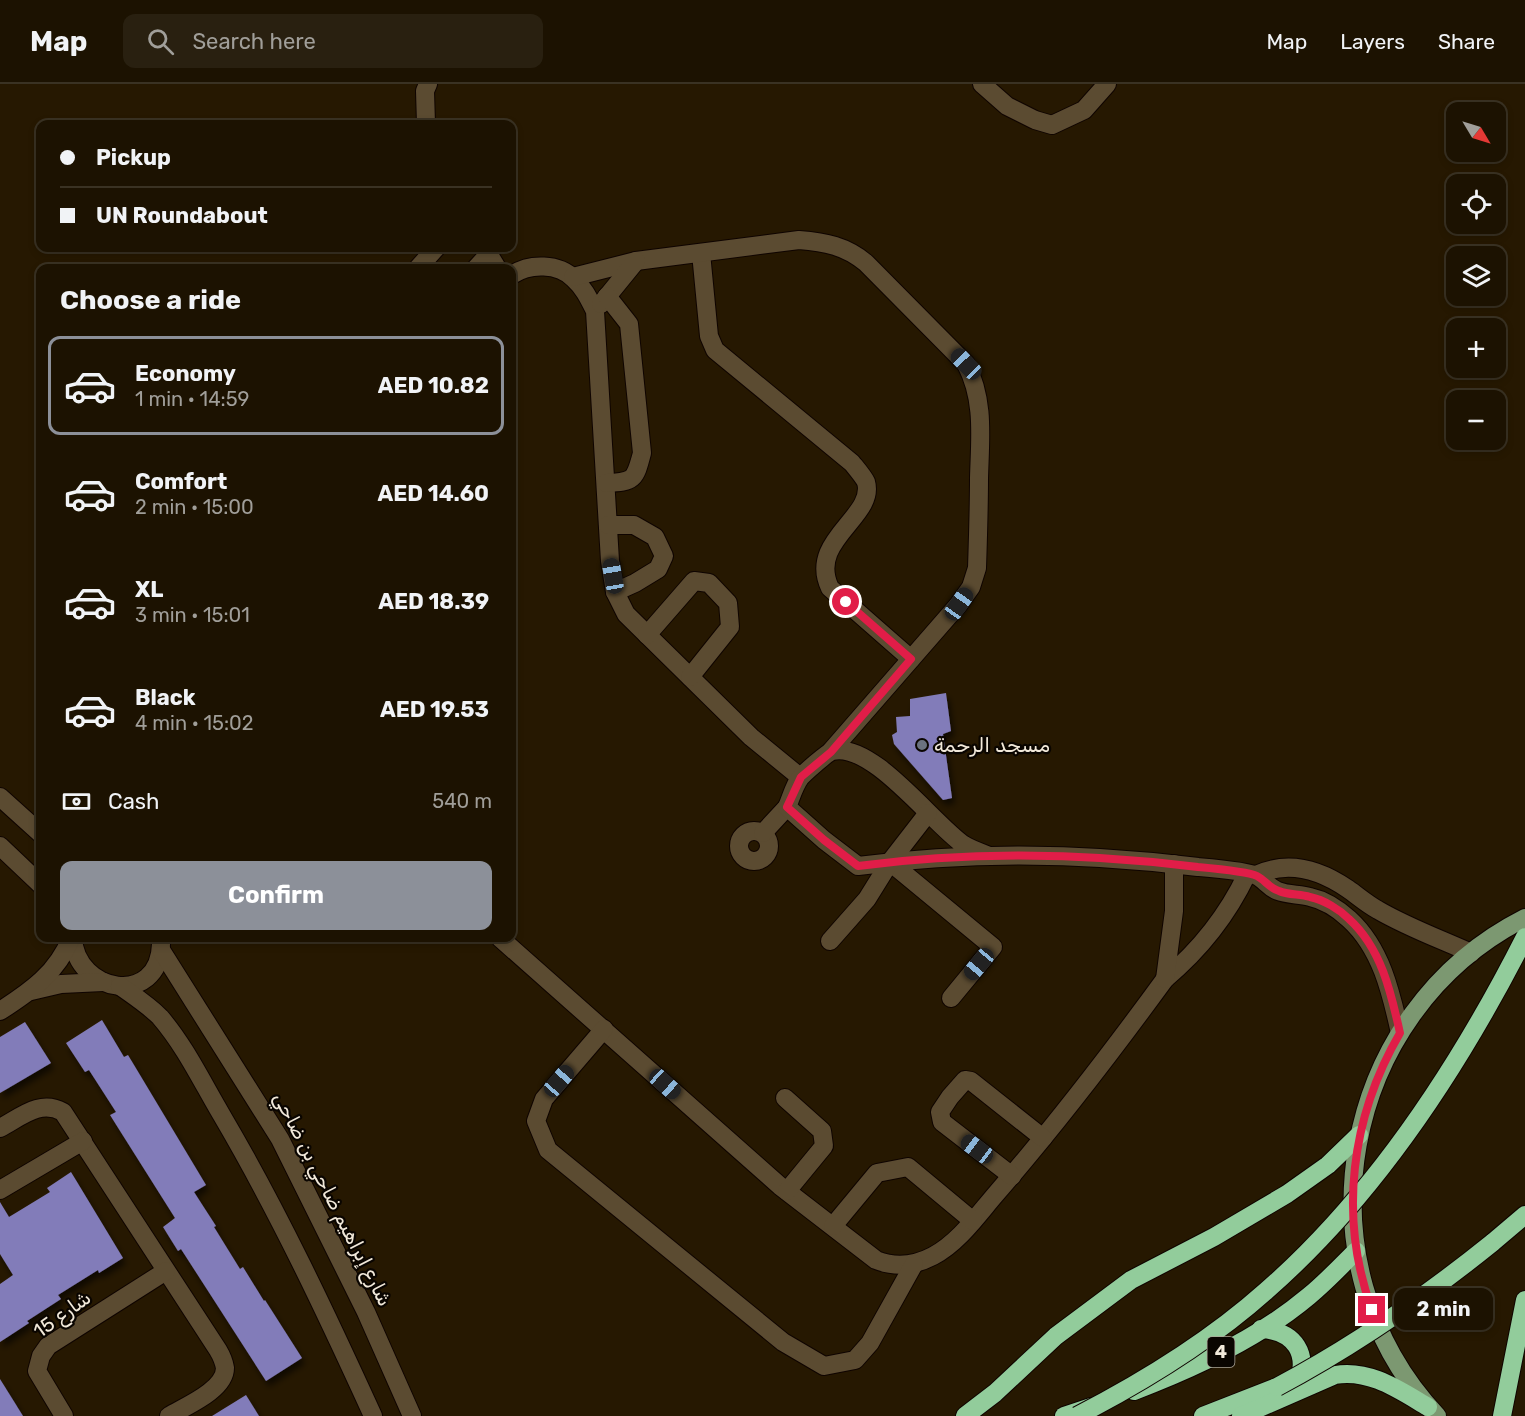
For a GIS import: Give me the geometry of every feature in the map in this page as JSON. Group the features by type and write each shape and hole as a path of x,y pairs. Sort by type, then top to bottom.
{"highway":[{"path":"1077,1416 1135,1384 1218,1329 1266,1292 1317,1244 1422,1114 1505,976 1525,937"},
{"path":"965,1416 995,1393 1056,1336 1131,1280 1214,1237 1287,1194 1328,1165 1359,1135"},
{"path":"1241,1416 1283,1391 1446,1281 1525,1215"},
{"name":"4","path":"1064,1416 1190,1368 1261,1329 1308,1297 1356,1251"},
{"path":"1502,1416 1525,1300"},
{"path":"1203,1416 1298,1386 1302,1372 1302,1359 1297,1346 1287,1336 1275,1330 1261,1329"},
{"path":"1283,1391 1335,1376 1356,1373 1390,1385 1432,1412"}],"main road":[{"path":"1432,1412 1408,1382 1391,1354 1366,1295 1352,1221 1353,1178 1359,1135 1375,1082 1400,1033 1432,990 1471,953 1507,927 1525,918"}],"street":[{"path":"426,120 425,91 428,84"},
{"path":"982,84 1007,106 1035,120 1052,125 1084,110 1107,84"},
{"path":"573,277 636,261 799,240 820,242 854,253 966,364 974,380 979,400 981,425 977,568 971,587 959,604 831,752 801,777 787,807 763,833"},
{"path":"422,264 432,252"},
{"path":"701,253 709,336 715,350 852,463 866,482 864,504 827,554 824,568 825,579 830,588 911,659"},
{"path":"595,311 636,261"},
{"path":"516,272 537,266 556,268 573,277 587,295 595,311 610,561 615,592 626,614 751,737 801,777"},
{"path":"606,483 625,482 636,474 642,453 629,324 607,296"},
{"path":"608,525 634,525 655,537 664,556 658,569 615,592"},
{"path":"647,635 694,581 709,583 728,603 730,627 690,676"},
{"path":"831,752 853,751 867,759 893,779 965,845 990,856"},
{"path":"0,797 36,829"},
{"path":"787,807 858,866 890,861 990,856 1082,857 1174,864 1252,875 1296,867 1314,872 1347,888 1377,910 1471,953"},
{"path":"830,940 867,899 890,861 928,813"},
{"path":"0,846 36,880"},
{"path":"890,861 993,948 951,998"},
{"path":"1165,979 1172,934 1174,864"},
{"path":"505,942 787,1191 876,1260 891,1266 914,1264 935,1255 959,1236 973,1221 1044,1138 1165,979 1182,965 1213,932 1252,875"},
{"path":"1252,875 1279,892 1310,897 1330,905 1348,917 1363,932 1375,950 1383,970 1400,1033"},
{"path":"0,1011 32,991 57,964 69,942"},
{"path":"72,942 82,966 88,973 144,1003 160,1018 191,1063 241,1148 283,1227 326,1312 373,1416"},
{"path":"32,991 61,984 138,984 145,980 156,967 160,944"},
{"name":"شارع إبراهيم ضاحي بن ضاحي","path":"160,944 280,1139 366,1312 412,1416"},
{"path":"604,1029 544,1099 536,1121 548,1150 783,1342 824,1366 855,1360 870,1343 914,1264"},
{"path":"1012,1176 942,1122 940,1112 950,1097 965,1080 971,1081 1044,1138"},
{"path":"785,1098 822,1131 824,1146 787,1191"},
{"path":"0,1128 42,1106 53,1106 63,1112 218,1350 225,1367 217,1388 169,1416"},
{"path":"0,1190 83,1141"},
{"path":"833,1226 877,1173 908,1167 973,1221"},
{"name":"شارع 15","path":"64,1416 37,1371 41,1356 48,1346 166,1271"}],"building":[{"name":"مسجد الرحمة","path":"946,693 951,731 943,734 952,798 943,800 894,744 892,735 897,732 896,717 910,716 910,699"},
{"path":"102,1020 124,1057 128,1055 206,1185 194,1192 216,1226 214,1227 240,1269 243,1267 302,1358 266,1381 181,1249 178,1251 163,1227 175,1218 110,1115 116,1112 89,1070 85,1072 66,1043"},
{"path":"25,1022 51,1063 0,1093 0,1037"},
{"path":"71,1172 123,1258 99,1273 98,1270 58,1295 61,1299 0,1342 0,1284 13,1275 0,1254 0,1202 9,1217 50,1192 47,1188"},
{"path":"0,1379 23,1416 0,1416"},
{"path":"246,1395 259,1416 212,1416"}],"place":[{"name":"مسجد الرحمة","path":"922,745"}],"route":[{"path":"846,602 911,659 831,752 801,777 787,807 858,866 890,861 1036,856 1128,860 1210,868 1256,875 1279,892 1310,897 1330,905 1348,917 1363,932 1375,950 1383,970 1400,1033 1379,1072 1364,1113 1353,1178 1352,1221 1356,1251 1366,1295 1372,1310"}]}
